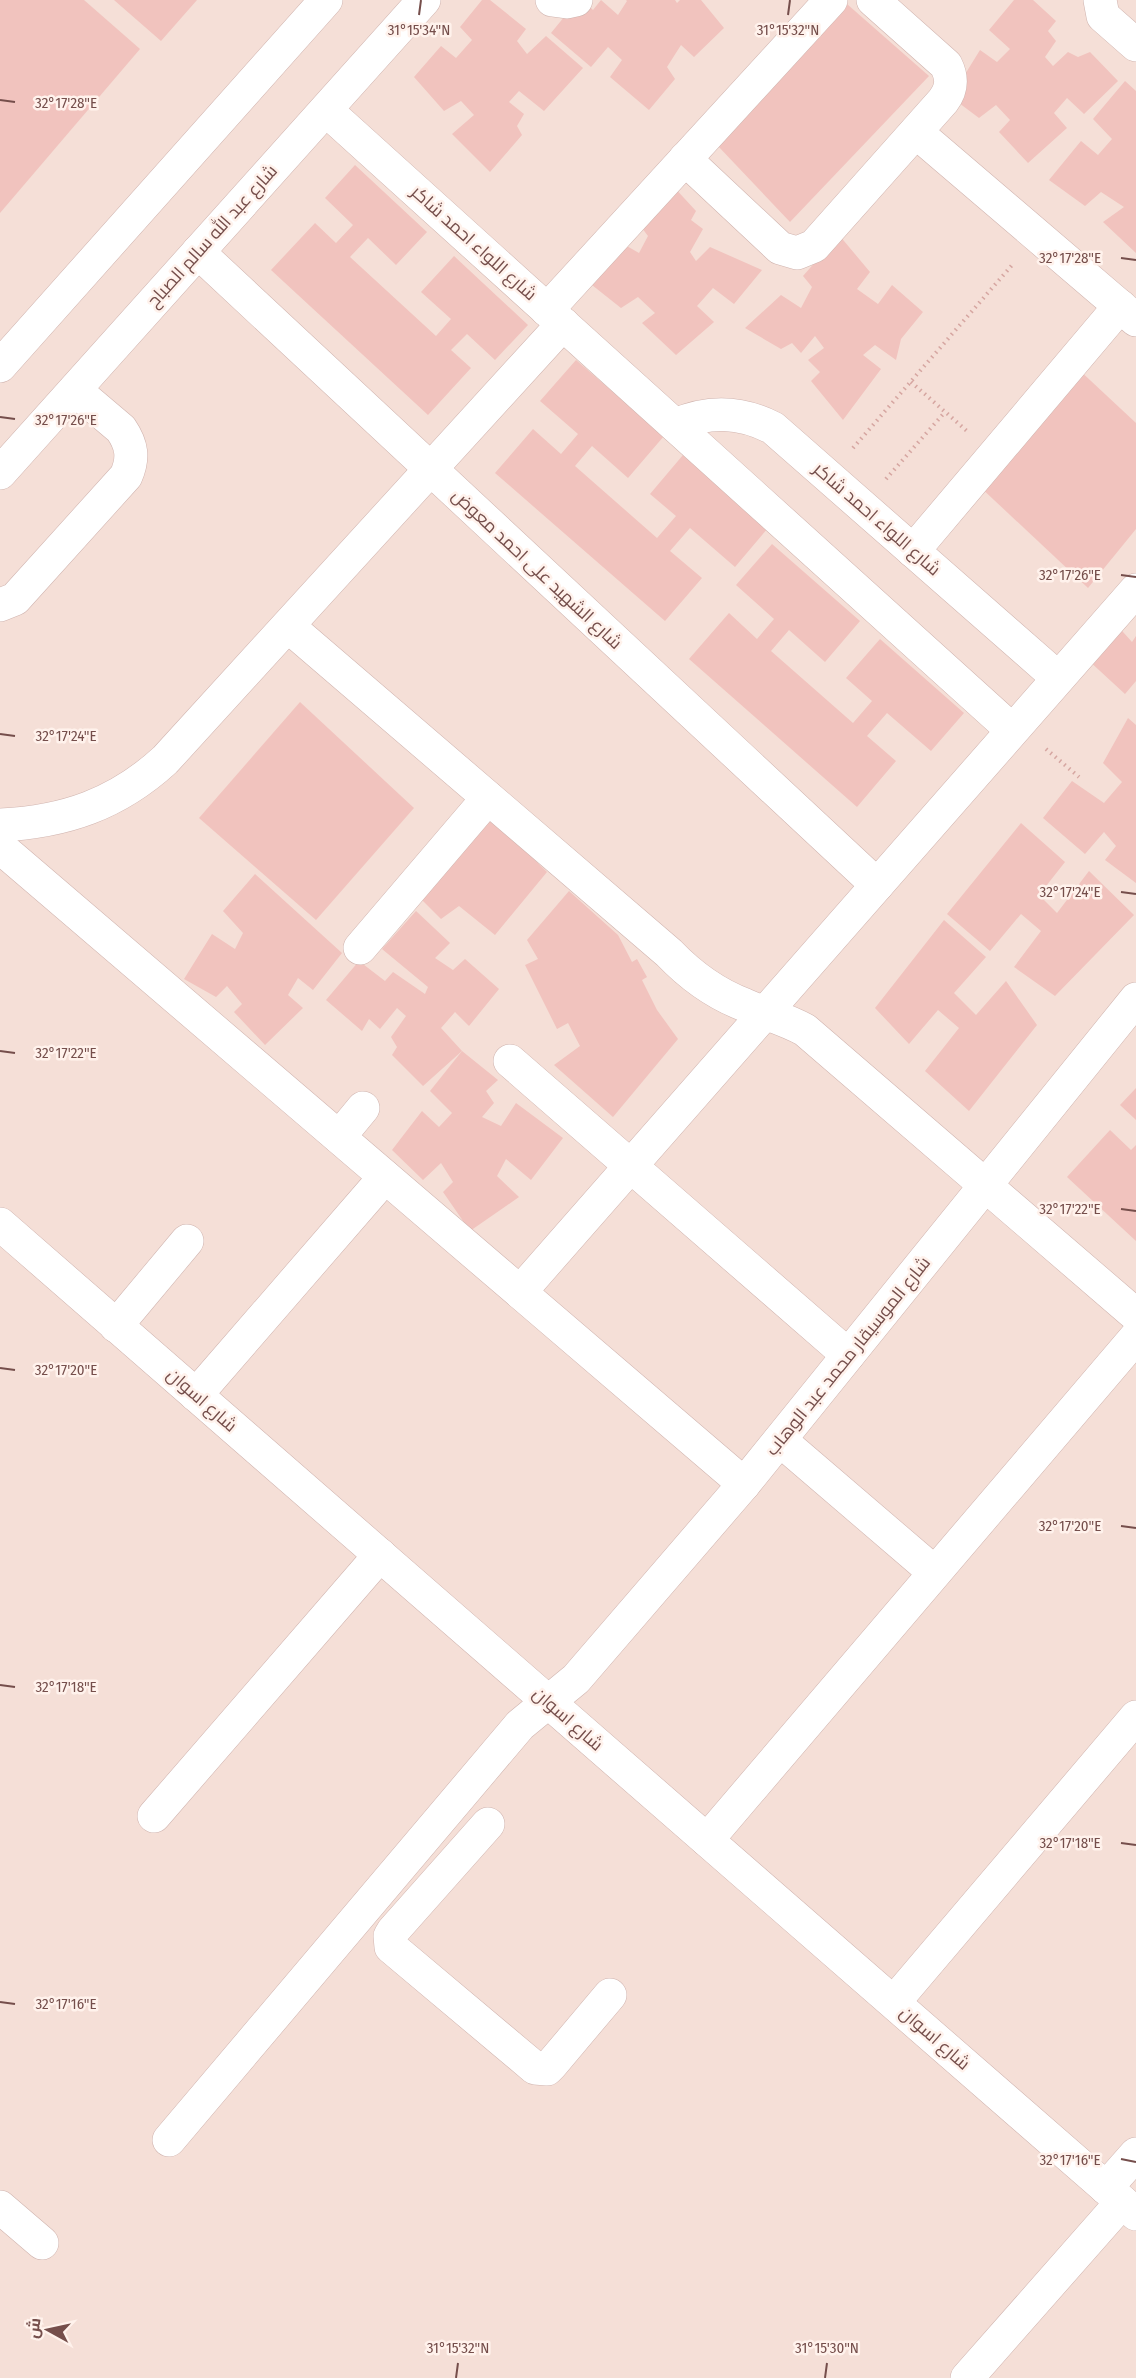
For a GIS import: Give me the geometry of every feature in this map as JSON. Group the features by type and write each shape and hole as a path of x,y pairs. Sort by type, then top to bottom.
{"street":[{"path":"0,366 326,0"},
{"name":"شارع عبد الله سالم الصباح","path":"0,473 424,0"},
{"path":"552,0 567,2 576,0"},
{"path":"0,825 52,820 77,813 117,796 146,777 165,760 430,469 685,159 831,0"},
{"path":"685,159 780,248 797,253 814,246 916,132 948,95 951,88 946,66 873,0"},
{"path":"1100,0 1103,16 1136,45"},
{"name":"شارع اللواء احمد شاكر","path":"326,110 675,425 1015,727"},
{"path":"913,551 994,454 1128,313 916,132"},
{"name":"شارع الشهيد على احمد معوض","path":"198,252 877,885"},
{"path":"0,604 15,599 126,476 130,467 132,457 121,429 75,390"},
{"name":"شارع اللواء احمد شاكر","path":"675,425 690,418 716,414 758,420 773,428 1058,678"},
{"path":"520,1292 1136,590"},
{"path":"288,626 697,979 729,999 785,1019 805,1030 1136,1315"},
{"path":"360,948 488,798"},
{"path":"0,847 744,1484"},
{"name":"شارع الموسيقار محمد عبد الوهاب","path":"169,2140 520,1725 576,1679 744,1484 985,1187 1126,1033 1136,999"},
{"path":"510,1061 848,1355"},
{"path":"339,1137 363,1108"},
{"path":"196,1395 385,1177"},
{"name":"شارع اسوان","path":"0,1224 1121,2201"},
{"path":"116,1326 188,1241"},
{"path":"707,1840 1136,1337"},
{"path":"780,1440 934,1572"},
{"path":"154,1816 380,1556"},
{"path":"894,2002 1132,1729"},
{"path":"488,1824 393,1931 390,1941 394,1951 535,2068 541,2070 551,2065 610,1995"},
{"path":"424,1837 455,1862"},
{"path":"967,2378 1121,2201 1136,2154"},
{"path":"0,2207 42,2243"}],"path":[{"path":"829,476 1037,236"},
{"path":"911,382 994,454"},
{"path":"862,506 945,412"},
{"path":"1015,727 1079,777"}],"shaded area":[{"path":"0,0 1136,0 1136,2378 0,2378"}],"building":[{"path":"0,0 84,0 140,49 0,213"},
{"path":"114,0 197,0 161,41"},
{"path":"482,0 490,0 526,29 517,41 527,54 546,36 583,68 544,111 519,91 509,102 524,114 517,126 522,135 490,172 452,134 474,115 461,101 444,111 414,77 441,46 456,58 472,40 460,27"},
{"path":"578,0 583,0 593,10 601,0 618,15 626,0 675,0 677,3 680,0 701,0 724,28 694,57 681,45 667,67 675,79 649,110 610,77 622,60 608,47 591,67 551,33"},
{"path":"1014,0 1033,0 1056,21 1048,31 1056,41 1045,57 1053,66 1068,52 1078,57 1090,52 1118,81 1084,114 1067,98 1054,113 1067,128 1028,163 999,132 1010,120 996,105 979,118 951,97 980,50 997,62 1010,49 989,30"},
{"path":"847,4 929,76 790,222 717,145"},
{"path":"1125,81 1136,91 1136,253 1103,222 1124,207 1101,192 1085,206 1049,180 1081,141 1098,155 1112,139 1093,119"},
{"path":"355,165 427,232 396,265 368,238 350,257 436,336 451,319 421,292 454,256 528,325 495,360 467,334 451,350 471,368 428,415 271,270 315,223 336,243 353,225 325,198"},
{"path":"672,185 696,211 691,220 703,229 690,252 696,261 710,247 762,270 734,304 713,288 697,306 714,322 676,355 642,323 655,313 638,297 621,308 592,285 625,245 639,253 648,236 639,224"},
{"path":"839,235 870,272 857,289 878,304 892,285 923,312 901,339 896,360 875,345 863,355 881,369 843,420 811,381 820,372 808,360 824,348 815,336 801,353 792,343 781,349 745,328 781,295 801,308 812,287 803,276"},
{"path":"576,360 664,436 628,478 592,446 575,466 657,538 676,516 650,494 683,455 768,528 735,567 690,528 670,551 702,578 665,621 495,473 533,429 561,454 578,434 540,401"},
{"path":"1076,367 1136,423 1136,529 1088,588 978,485"},
{"path":"772,544 860,621 825,662 789,630 771,651 853,723 872,701 846,678 880,639 964,713 931,751 887,713 867,736 896,761 857,807 689,659 729,613 757,639 774,619 736,585"},
{"path":"1115,623 1132,642 1136,636 1136,681 1125,694 1087,659"},
{"path":"300,702 414,808 316,920 199,818"},
{"path":"1128,718 1136,725 1136,883 1105,860 1116,846 1104,832 1085,854 1043,818 1072,781 1104,803 1122,782 1103,763"},
{"path":"488,814 547,872 495,935 459,906 441,919 406,884"},
{"path":"1021,823 1065,862 1039,895 1057,913 1089,871 1134,915 1055,996 1014,967 1041,931 1021,914 990,951 947,914"},
{"path":"255,874 342,953 313,990 298,978 288,995 303,1008 265,1045 234,1012 242,1004 227,986 216,997 184,979 212,934 235,949 243,933 223,911"},
{"path":"569,891 618,935 632,962 637,959 647,977 642,980 657,1010 678,1039 613,1117 554,1065 580,1046 568,1023 557,1029 525,965 538,959 527,940"},
{"path":"416,911 450,943 435,958 453,970 465,959 499,989 469,1026 455,1012 441,1028 462,1051 423,1086 392,1055 397,1047 391,1037 406,1016 397,1008 380,1029 369,1019 362,1031 326,1000 359,961 385,981 393,972 425,994 428,987 382,949"},
{"path":"944,920 986,957 954,993 976,1015 1006,981 1037,1025 969,1111 925,1071 959,1028 938,1010 909,1044 875,1008"},
{"path":"462,1051 498,1080 486,1091 494,1103 482,1117 501,1126 516,1103 563,1138 531,1180 506,1159 497,1176 519,1197 470,1231 443,1192 453,1182 441,1163 423,1180 392,1150 422,1111 439,1127 452,1113 430,1091"},
{"path":"1136,1088 1136,1120 1120,1105"},
{"path":"1110,1130 1131,1150 1136,1145 1136,1241 1067,1177"}]}
